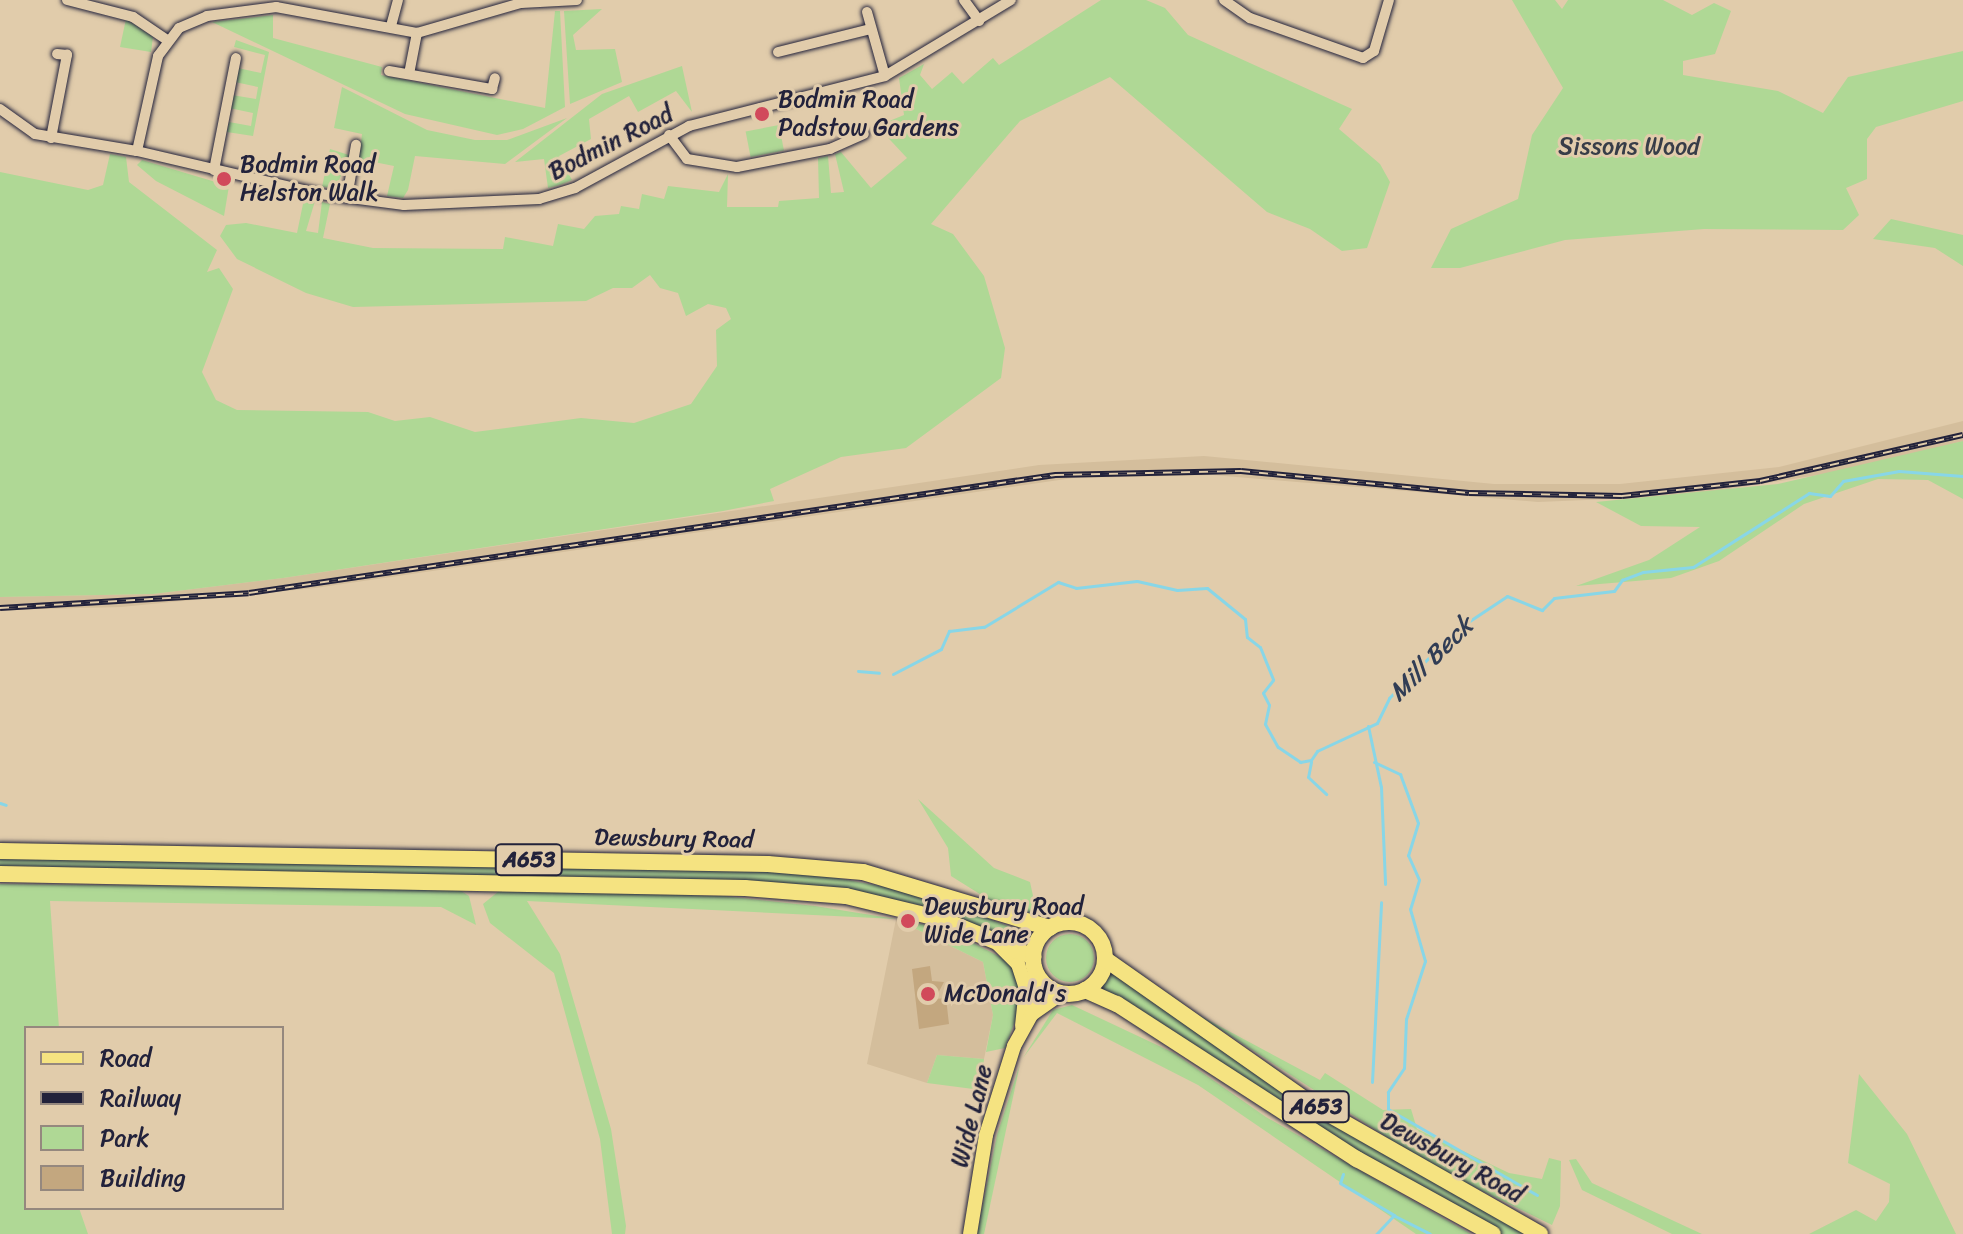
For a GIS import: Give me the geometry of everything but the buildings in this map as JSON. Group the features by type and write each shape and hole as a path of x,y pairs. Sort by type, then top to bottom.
{"highway":[{"name":"Dewsbury Road","path":"0,851 768,864 863,872 1050,928 1072,922 1087,927 1102,944 1105,959 1313,1105 1540,1234"},
{"name":"Dewsbury Road","path":"0,874 745,888 899,906 990,936 1034,962 1045,984 1062,993"},
{"path":"1034,962 1050,928"},
{"path":"1062,993 1085,990 1099,977 1105,959"},
{"name":"Dewsbury Road","path":"1085,990 1117,1004 1357,1159 1493,1234"}],"main road":[{"path":"990,936 1022,976 1021,1030"},
{"path":"1032,1014 1034,962"},
{"name":"Wide Lane","path":"970,1234 986,1135 1021,1030 1032,1014 1062,993"}],"street":[{"path":"67,0 133,17 166,39"},
{"path":"391,26 398,0"},
{"path":"137,151 153,68 166,39 207,16 256,7 391,26 417,33 482,12 555,0 577,0"},
{"path":"964,0 979,21"},
{"name":"Bodmin Road","path":"1,114 51,138 137,151 347,198 404,205 539,199 575,188 669,135 885,76 1011,0"},
{"path":"1224,0 1250,18 1363,58 1374,51 1389,0"},
{"path":"867,12 885,76"},
{"path":"778,52 871,29"},
{"path":"409,74 417,33"},
{"path":"51,138 67,55 57,54"},
{"path":"214,170 236,58"},
{"path":"389,71 492,89 495,78"},
{"path":"669,135 687,159 737,167 830,149 864,134"},
{"path":"347,198 356,145"}],"shaded area":[{"path":"1963,421 1963,441 1864,468 1683,496 1538,502 1213,475 1073,478 315,588 121,607 0,610 0,597 153,594 283,578 1039,465 1204,456 1494,484 1620,484 1779,467"},
{"path":"896,919 983,962 993,1015 984,1059 937,1055 927,1083 867,1064"}],"green space":[{"path":"1101,0 1146,0 1165,8 1188,35 1352,109 1339,129 1380,164 1390,182 1367,248 1342,251 1310,229 1267,212 1110,77 1020,121 931,224 953,234 984,276 1005,348 1001,378 906,448 841,457 770,489 774,501 723,511 283,578 153,594 0,597 0,172 88,190 103,185 110,154 126,157 129,182 217,250 207,272 219,268 233,289 202,372 216,400 237,410 368,412 395,421 430,417 475,432 581,418 634,423 691,404 717,366 716,330 731,319 726,308 708,304 686,316 678,293 660,288 650,275 632,288 613,288 586,301 353,307 306,293 237,259 220,236 226,225 246,223 297,233 304,199 315,201 306,231 318,233 322,202 330,204 323,238 373,248 503,249 505,237 553,246 558,224 584,229 595,216 619,214 621,206 639,209 642,194 664,199 668,186 719,192 728,174 727,207 778,207 779,201 819,198 818,158 828,156 831,193 844,192 835,154 841,152 871,188 907,158 877,126 904,115 899,78 924,64 920,75 932,89 952,72 963,84 993,58 999,65"},
{"name":"Sissons Wood","path":"1512,0 1555,0 1562,9 1568,0 1663,0 1692,15 1714,3 1731,11 1715,54 1683,61 1683,75 1778,91 1823,113 1848,77 1963,51 1963,101 1876,127 1867,139 1867,179 1846,188 1859,215 1843,230 1704,229 1565,240 1460,268 1431,268 1451,229 1518,199 1532,135 1563,88"},
{"path":"602,9 573,35 576,50 615,49 622,82 570,104 564,11"},
{"path":"555,11 560,11 565,107 523,129 497,135 405,114 212,22 273,15 273,38 382,67 381,75 545,108"},
{"path":"126,19 153,37 151,52 120,47"},
{"path":"236,40 269,52 253,136 227,132 229,122 251,126 253,113 229,108 232,95 256,99 258,87 235,82 238,68 261,73 265,55 234,47"},
{"path":"682,66 692,112 676,91 638,112 629,96 589,119 591,139 559,156 572,180 560,185 548,188 544,159 515,162 602,94"},
{"path":"342,87 427,130 475,140 507,140 567,118 505,164 415,156 408,190 403,198 387,196 394,166 359,159 362,134 334,128"},
{"path":"779,125 784,151 751,157 746,131"},
{"path":"330,149 349,155 336,188 322,187"},
{"path":"142,160 229,186 224,216 156,181 137,165"},
{"path":"1891,219 1963,235 1963,266 1935,248 1873,239"},
{"path":"1963,441 1963,499 1928,480 1878,479 1804,504 1719,561 1671,578 1576,586 1649,560 1700,527 1641,526 1596,502 1778,484"},
{"path":"918,799 994,868 1030,882 1037,914 1002,908 951,876 948,848"},
{"path":"0,855 788,869 923,894 1032,935 1028,944 919,905 848,890 0,866"},
{"path":"0,884 458,889 469,896 476,925 441,907 50,901 59,1026 24,1026 24,1210 80,1210 88,1234 0,1234"},
{"path":"499,891 724,896 896,919 527,901 560,954 611,1129 626,1226 625,1234 612,1234 600,1139 554,973 490,923 483,904"},
{"path":"896,919 946,929 1010,962 1021,991 1020,1008 1005,1048 986,1052 993,1015 983,962"},
{"path":"1070,934 1087,941 1094,958 1087,975 1070,982 1053,975 1046,958 1053,941"},
{"path":"1112,972 1315,1113 1527,1234 1502,1234 1306,1122 1101,988"},
{"path":"1072,1005 1174,1053 1266,1117 1471,1234 1416,1234 1198,1085 1057,1013 1023,1058 1053,1010"},
{"path":"1195,1013 1320,1080 1325,1073 1383,1110 1411,1109 1417,1129 1509,1173 1542,1179 1549,1158 1561,1161 1560,1206 1552,1225 1433,1167"},
{"path":"937,1055 984,1059 981,1090 927,1083"},
{"path":"1020,1064 984,1234 977,1234 997,1135"},
{"path":"1859,1074 1907,1134 1956,1234 1809,1234 1856,1210 1876,1221 1889,1202 1890,1184 1848,1163"},
{"path":"1576,1159 1592,1183 1702,1234 1672,1234 1582,1190 1569,1160"}],"waterway":[{"name":"Mill Beck","path":"893,674 941,649 949,631 984,627 1058,582 1076,588 1137,581 1177,590 1207,588 1245,619 1247,637 1260,647 1273,680 1263,693 1269,705 1265,724 1278,747 1300,762 1311,760 1317,751 1377,723 1389,698 1456,630 1507,596 1542,610 1554,598 1614,591 1622,580 1643,572 1693,567 1809,493 1830,496 1843,481 1899,471 1963,476"},
{"name":"Mill Beck","path":"858,671 879,673"},
{"path":"1368,726 1381,787 1385,884"},
{"path":"1311,762 1308,777 1326,794"},
{"path":"1374,762 1400,774 1418,823 1408,855 1419,880 1410,909 1425,961 1406,1019 1404,1068 1388,1092 1388,1109 1537,1195"},
{"path":"0,803 6,805"},
{"path":"1372,1082 1381,902"},
{"path":"1343,1174 1340,1183 1394,1215 1376,1234"},
{"path":"1395,1216 1430,1234"}],"railway":[{"path":"0,608 249,593 1055,475 1241,471 1469,493 1622,496 1760,481 1963,435"}],"place":[{"name":"Bodmin Road Padstow Gardens","path":"762,114"},
{"name":"Bodmin Road Helston Walk","path":"224,179"},
{"name":"Dewsbury Road Wide Lane","path":"908,921"},
{"name":"McDonald's","path":"928,994"}]}
